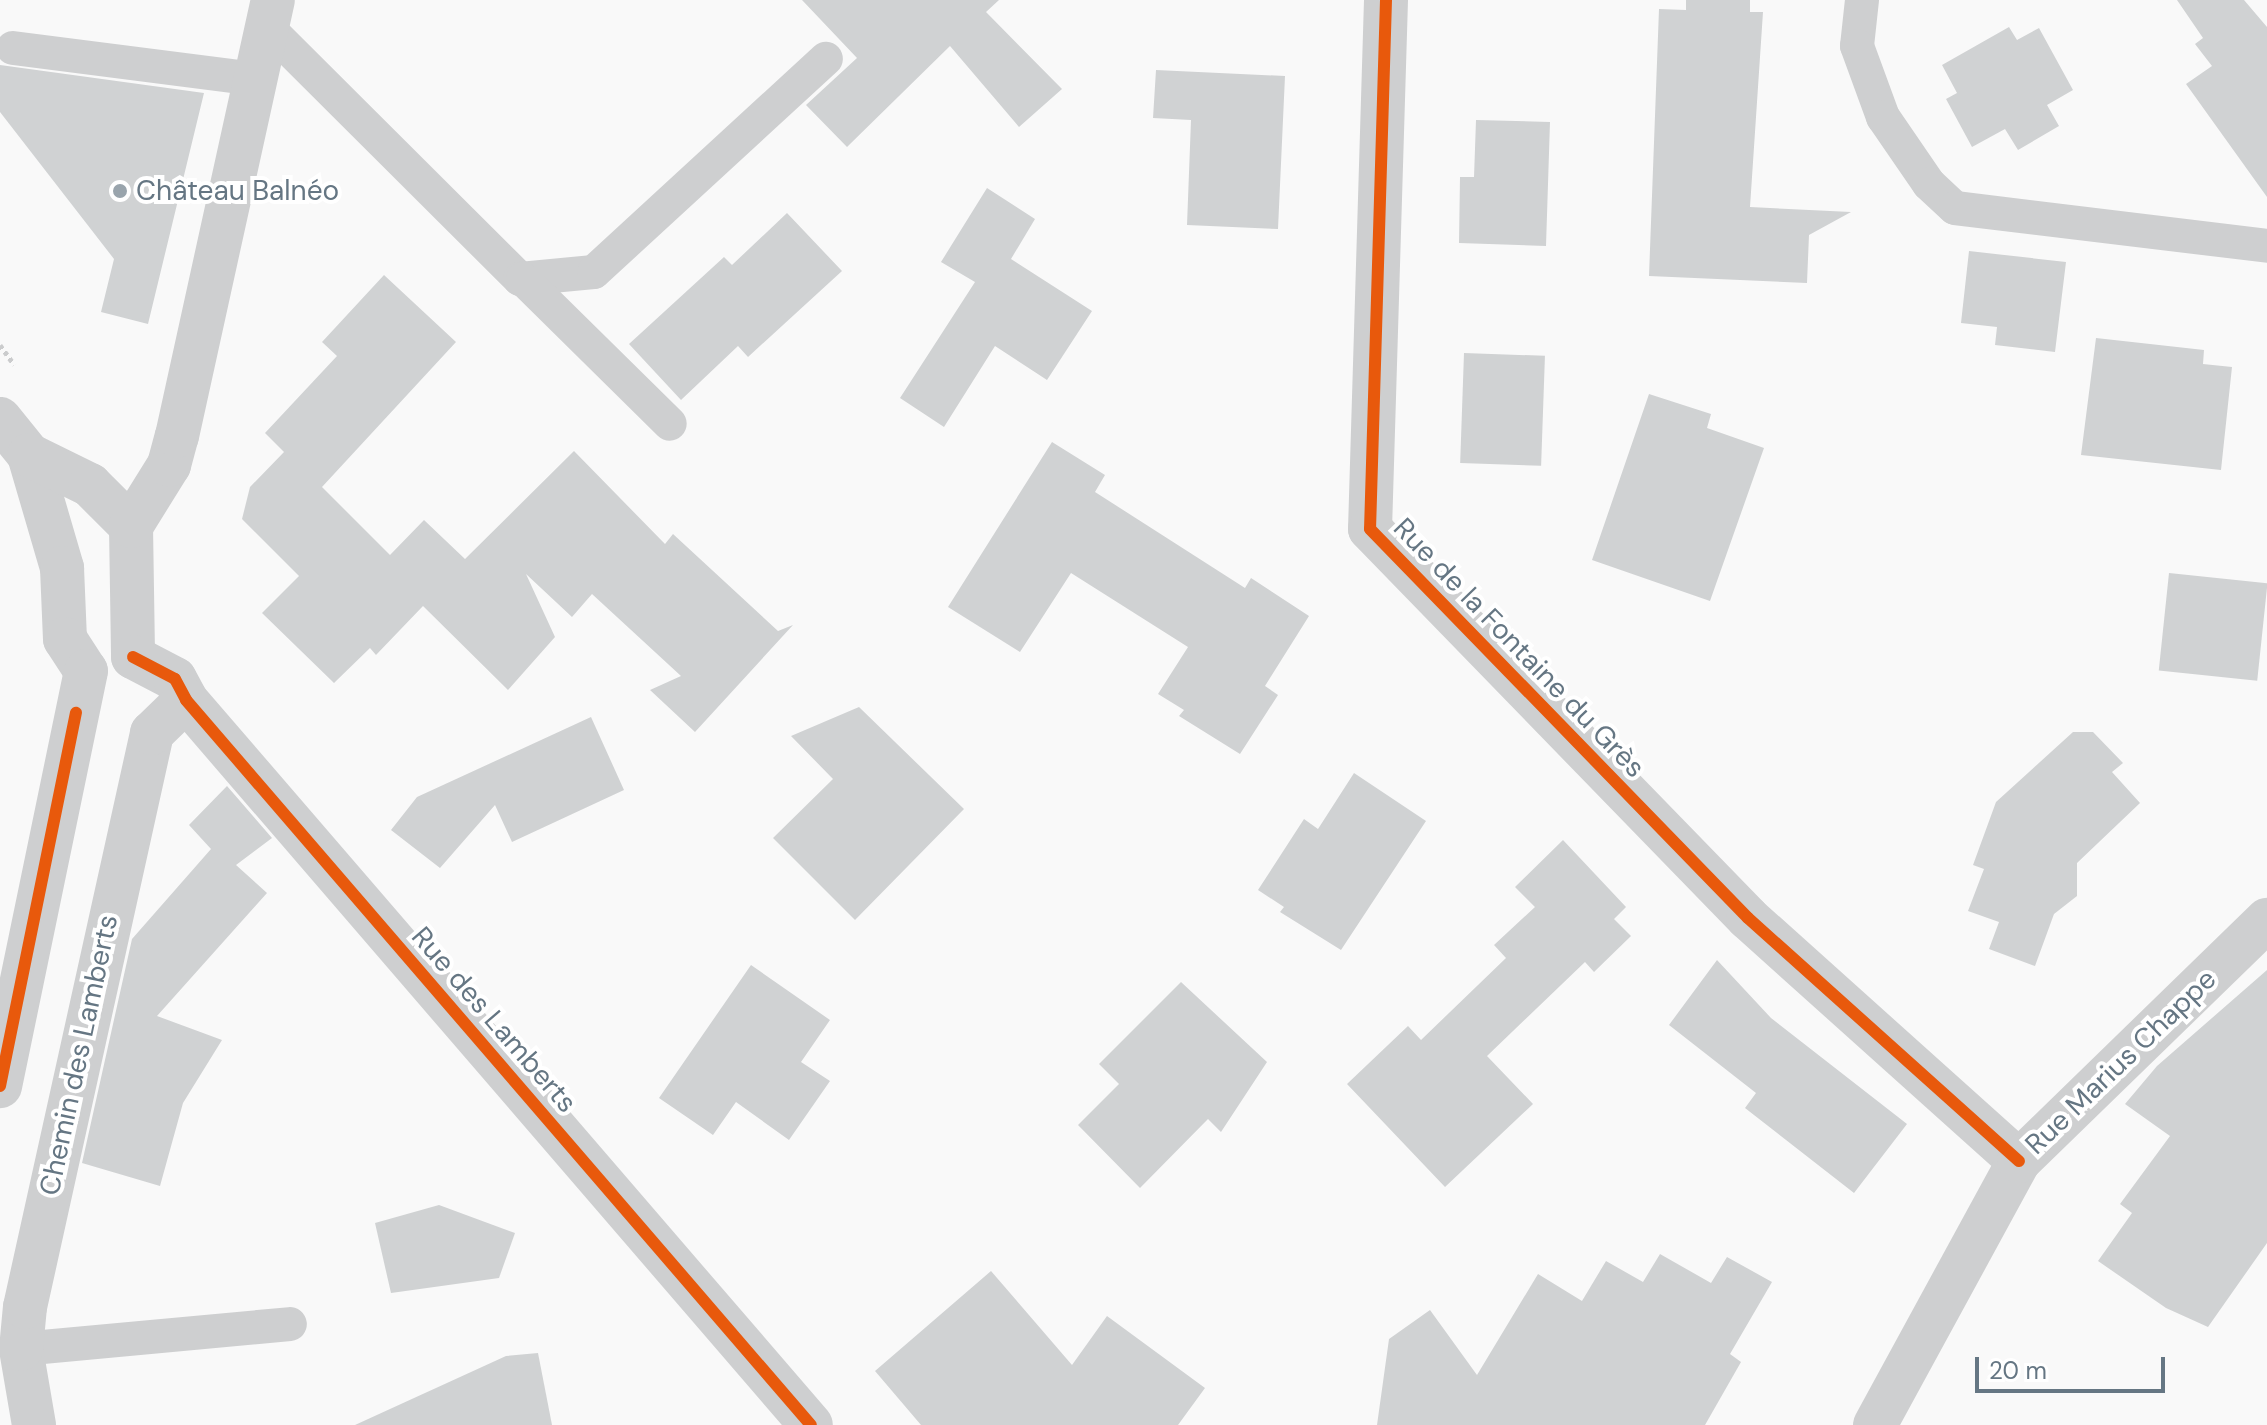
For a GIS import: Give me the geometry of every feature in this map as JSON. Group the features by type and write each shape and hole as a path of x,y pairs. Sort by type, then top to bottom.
{"street":[{"name":"Rue de la Fontaine du Grès","path":"1386,0 1370,529 1748,918 2019,1161"},
{"path":"86,671 133,657 131,526 169,465 177,436 270,13"},
{"path":"0,419 29,455 62,568 65,639 86,671 0,1086"},
{"path":"29,455 90,485 131,526"},
{"name":"Rue des Lamberts","path":"133,657 175,679 186,700 811,1425"},
{"name":"Chemin des Lamberts","path":"34,1425 21,1349 85,1022 152,733 186,700"},
{"name":"Rue Marius Chappe","path":"1875,1425 2019,1161 2267,920"}],"lane":[{"path":"1862,0 1857,46 1883,117 1929,184 1955,208 2267,246"},
{"path":"270,13 523,279 670,424"},
{"path":"13,48 255,79"},
{"path":"523,279 594,272 826,59"},
{"path":"21,1349 290,1324"}],"building":[{"path":"802,0 999,0 986,12 1062,89 1019,127 950,46 847,147 806,105 857,58"},
{"path":"1686,0 1750,0 1750,12 1763,12 1750,207 1851,212 1809,235 1807,283 1649,276 1659,9 1686,10"},
{"path":"2177,0 2244,0 2267,27 2267,197 2186,84 2212,66 2195,44 2203,38"},
{"path":"2009,27 2017,40 2039,28 2073,90 2047,105 2059,126 2018,150 2005,129 1972,147 1946,99 1957,93 1942,65"},
{"name":"Château Balnéo","path":"0,65 204,93 148,324 101,312 114,259 0,112"},
{"path":"1156,70 1285,76 1278,229 1187,225 1191,120 1153,118"},
{"path":"1476,120 1550,122 1546,246 1459,243 1460,177 1474,177"},
{"path":"987,188 1035,219 1011,259 1092,311 1047,380 995,346 944,427 900,398 975,282 941,262"},
{"path":"787,213 842,271 748,357 738,346 681,400 629,344 724,257 732,265"},
{"path":"1969,251 2066,262 2055,352 1995,345 1997,327 1961,323"},
{"path":"384,275 456,342 322,487 390,555 424,520 465,559 574,451 665,544 673,534 778,631 793,625 695,732 650,690 681,676 592,594 572,617 526,574 555,637 508,690 423,606 376,655 370,648 334,683 262,613 299,576 242,519 250,487 284,452 265,433 337,356 322,342"},
{"path":"2096,338 2204,350 2203,364 2232,367 2221,470 2081,455"},
{"path":"1464,353 1545,356 1541,466 1460,463"},
{"path":"1649,394 1711,414 1707,428 1764,448 1710,601 1592,560"},
{"path":"1052,442 1105,475 1095,492 1245,588 1251,578 1309,616 1265,686 1278,695 1240,754 1179,716 1184,710 1158,694 1188,647 1071,573 1020,652 948,607"},
{"path":"2169,573 2267,583 2257,681 2159,670"},
{"path":"859,707 964,809 855,920 773,838 833,779 791,736"},
{"path":"591,717 624,790 512,842 495,805 440,868 391,830 417,797"},
{"path":"2073,732 2093,732 2123,763 2112,772 2140,803 2077,863 2077,896 2054,914 2035,966 1989,949 1999,922 1968,911 1984,869 1973,865 1996,802"},
{"path":"1354,773 1426,821 1341,950 1280,912 1284,907 1258,890 1304,819 1318,829"},
{"path":"227,786 272,838 236,865 267,893 157,1016 222,1040 183,1103 160,1186 82,1163 132,939 211,849 189,825"},
{"path":"1563,840 1626,907 1614,919 1631,936 1594,972 1585,962 1487,1056 1533,1104 1445,1187 1347,1084 1408,1026 1421,1040 1506,958 1494,945 1535,907 1515,887"},
{"path":"1717,960 1771,1018 1907,1124 1854,1193 1745,1108 1756,1093 1669,1025"},
{"path":"751,965 830,1020 801,1062 830,1081 789,1140 736,1102 713,1135 659,1098"},
{"path":"2267,970 2267,1243 2208,1327 2166,1308 2098,1261 2132,1213 2120,1204 2170,1136 2125,1104 2157,1066"},
{"path":"1181,982 1267,1062 1221,1132 1208,1119 1140,1188 1078,1125 1119,1084 1099,1064"},
{"path":"439,1205 515,1233 499,1278 391,1293 375,1223"},
{"path":"1660,1254 1711,1283 1727,1257 1772,1282 1730,1354 1741,1362 1705,1425 1377,1425 1389,1339 1430,1310 1477,1375 1538,1274 1582,1301 1606,1261 1643,1282"},
{"path":"991,1271 1072,1365 1107,1316 1205,1388 1178,1425 921,1425 875,1371"},
{"path":"538,1353 552,1425 355,1425 506,1356"}],"cycle path":[{"path":"1386,0 1370,529 1748,918 2019,1161"},
{"path":"133,657 175,679 186,700 811,1425"},
{"path":"0,1086 76,713"}],"place":[{"name":"Château Balnéo","path":"120,191"}]}
